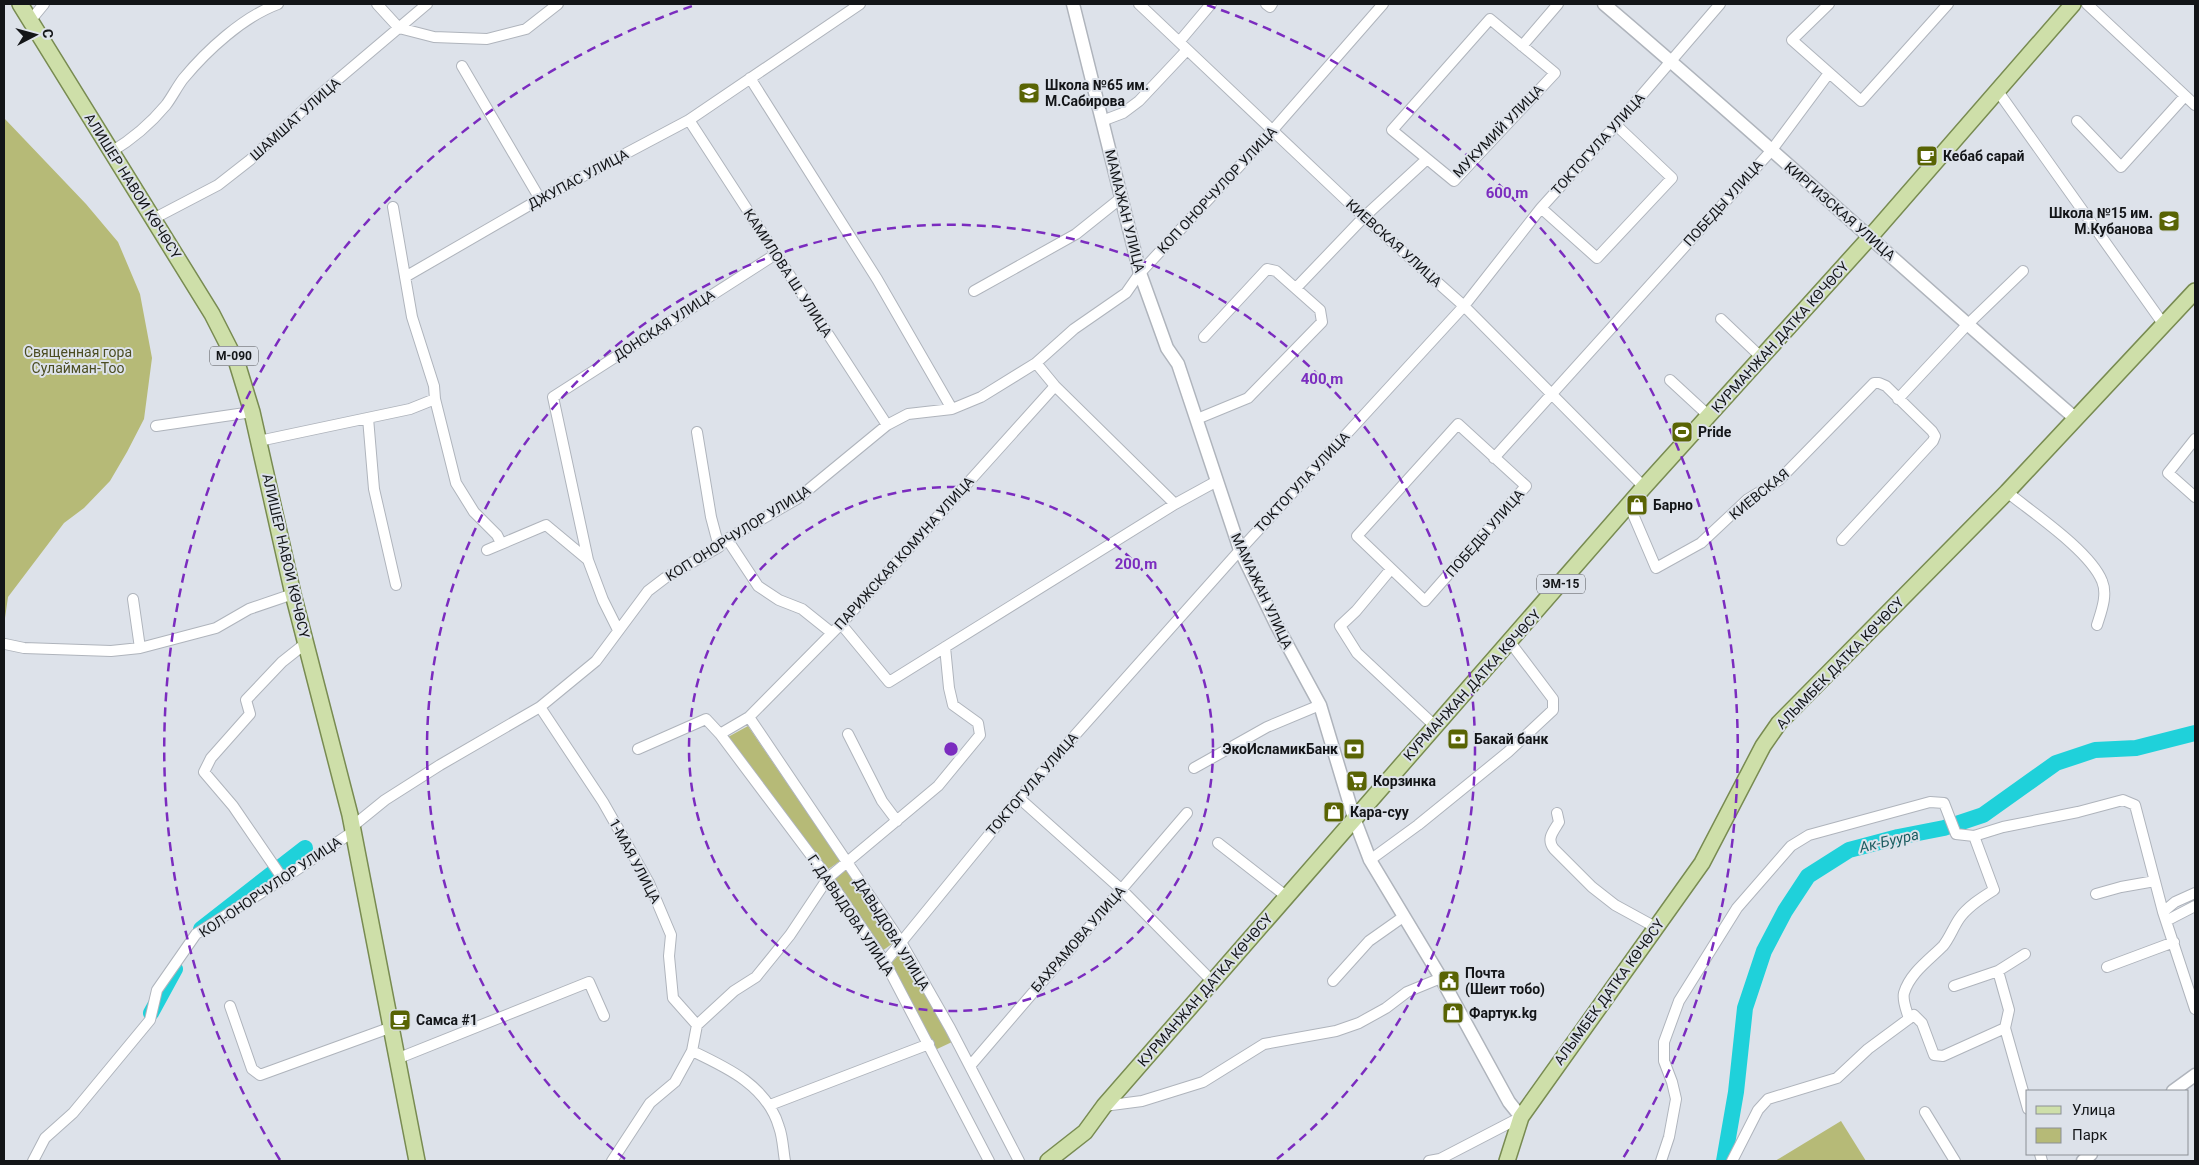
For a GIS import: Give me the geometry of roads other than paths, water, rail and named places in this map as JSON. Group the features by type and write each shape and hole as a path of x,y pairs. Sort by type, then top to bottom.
{"main road":[{"name":"АЛИШЕР НАВОИ КӨЧӨСҮ","path":"20,4 226,338 237,363 252,412 293,594 353,828 399,1058 417,1161"},
{"name":"КУРМАНЖАН ДАТКА КӨЧӨСҮ","path":"1048,1161 1085,1132 1104,1106 1354,818 1644,488 1871,236 2073,4"},
{"name":"АЛЫМБЕК ДАТКА КӨЧӨСҮ","path":"1507,1161 1521,1117 1536,1092 1657,928 1702,863 1763,746 1779,723 2007,492 2195,291"}],"street":[{"path":"30,21 44,4"},
{"path":"111,152 130,140 165,106 183,79 237,25 278,4"},
{"path":"377,4 399,28 434,37 487,39 526,29 558,4"},
{"name":"ШАМШАТ УЛИЦА","path":"153,219 218,185 250,160 316,98 427,4"},
{"name":"ДЖУПАС УЛИЦА","path":"405,278 540,199 689,120 859,4"},
{"name":"МАМАЖАН УЛИЦА","path":"1073,4 1140,273 1167,348 1178,364 1240,550 1320,705 1354,818 1370,860 1441,978 1509,1102 1521,1117"},
{"name":"КИЕВСКАЯ УЛИЦА","path":"1139,4 1364,217 1464,306 1644,488"},
{"path":"1179,42 1211,4"},
{"path":"1266,4 1270,7 1272,4"},
{"name":"КОП ОНОРЧУЛОР УЛИЦА","path":"353,828 385,800 426,773 540,707 596,661 648,591 665,578 719,547 727,539 798,499 887,425 908,414 952,409 981,397 1036,363 1074,330 1126,293 1140,273 1272,131 1383,4"},
{"path":"1522,46 1558,4"},
{"name":"КИРГИЗСКАЯ УЛИЦА","path":"1604,4 1871,236 1967,325 2076,419"},
{"name":"ТОКТОГУЛА УЛИЦА","path":"885,962 1019,798 1240,550 1464,306 1541,208 1616,125 1720,4"},
{"path":"1829,4 1792,40 1861,101 1948,4"},
{"path":"2087,4 2195,105"},
{"name":"МУКУМИЙ УЛИЦА","path":"1490,19 1555,73 1454,181 1427,160 1392,130 1490,19"},
{"path":"1102,121 1123,113 1139,101 1187,50"},
{"path":"462,66 540,199"},
{"name":"ПОБЕДЫ УЛИЦА","path":"1494,458 1771,151 1829,73"},
{"path":"750,78 876,279 952,409"},
{"path":"1997,90 2164,325"},
{"path":"2077,121 2120,166 2185,96"},
{"name":"КАМИЛОВА Ш. УЛИЦА","path":"689,120 887,425"},
{"path":"1541,208 1597,258 1672,178 1616,125"},
{"path":"1296,288 1364,217 1427,160"},
{"path":"974,291 1076,234 1121,198"},
{"path":"393,207 412,317 434,386 435,399 456,483 474,512 497,535 501,543"},
{"name":"ДОНСКАЯ УЛИЦА","path":"588,560 553,397 776,254"},
{"path":"1196,419 1248,398 1322,322 1320,310 1276,271 1268,269 1204,337"},
{"path":"1842,540 1933,441 1935,436 1898,399 1967,325 2024,271"},
{"path":"1722,319 1762,358"},
{"path":"1036,363 1055,386 1175,504"},
{"path":"1670,380 1709,416"},
{"name":"КИЕВСКАЯ","path":"1629,506 1656,568 1701,543 1748,499 1779,480 1874,383 1879,383 1898,399"},
{"name":"ПАРИЖСКАЯ КОМУНА УЛИЦА","path":"720,734 748,717 841,624 1055,386"},
{"path":"259,442 410,409 435,399"},
{"path":"156,426 252,412"},
{"path":"368,418 374,489 396,586"},
{"name":"ПОБЕДЫ УЛИЦА","path":"1458,424 1494,458 1526,486 1425,600 1357,536 1458,424"},
{"path":"697,432 711,517 719,547"},
{"path":"2195,439 2168,473 2195,497"},
{"path":"841,624 889,682 1175,504 1217,481"},
{"path":"2007,492 2071,543 2094,568 2103,582 2104,601 2097,626"},
{"path":"487,550 546,525 588,560 603,600 618,630"},
{"path":"727,539 758,586 778,600 802,609 832,633"},
{"path":"1391,568 1356,611 1340,626 1357,653 1435,726"},
{"path":"5,644 24,648 111,651 140,648 216,628 249,609 293,594"},
{"path":"133,599 140,648"},
{"path":"1370,860 1426,819 1508,752 1553,710 1553,699 1510,642"},
{"path":"284,879 233,806 204,772 211,758 250,714 246,700 282,662 306,643"},
{"path":"612,1161 650,1103 675,1082 692,1051 697,1025 734,991 756,977 790,935 828,878 938,786 980,735 978,723 953,705 949,688 945,647"},
{"path":"1194,768 1267,727 1320,705"},
{"name":"1-МАЯ УЛИЦА","path":"540,707 603,802 650,883 671,935 669,956 673,998 697,1025"},
{"name":"ДАВЫДОВА УЛИЦА","path":"748,717 901,942 970,1066 1018,1161"},
{"name":"Г. ДАВЫДОВА УЛИЦА","path":"638,749 706,719 720,734 828,878 885,962 989,1161"},
{"path":"848,734 882,801 897,821"},
{"path":"1019,798 1122,890 1213,982"},
{"path":"1661,1161 1669,1137 1676,1098 1664,1061 1664,1042 1680,1001 1737,908 1791,846 1809,835 1930,802 1944,803 1951,816 1956,834 1974,836 2003,827 2078,812 2123,800 2135,805 2165,917 2195,1009"},
{"name":"БАХРАМОВА УЛИЦА","path":"970,1066 1187,813"},
{"path":"1557,813 1559,822 1550,838 1550,843 1554,849 1592,887 1615,906 1657,928"},
{"name":"КОЛ-ОНОРЧУЛОР УЛИЦА","path":"33,1161 45,1138 73,1113 150,1020 157,990 196,934 284,879 353,828"},
{"path":"1909,1019 1904,1003 1904,993 1911,981 1925,960 1944,945 1960,918 1970,907 1994,890 1974,836"},
{"path":"1218,843 1286,896"},
{"path":"2096,894 2155,881"},
{"path":"2165,917 2174,902 2195,893"},
{"path":"2165,917 2195,906"},
{"path":"1333,981 1369,941 1403,916"},
{"path":"2107,967 2174,942"},
{"path":"1954,986 1998,971 2025,954"},
{"path":"1998,971 2009,1010 2005,1028 2026,1102"},
{"path":"1104,1106 1142,1101 1203,1082 1264,1044 1336,1031 1359,1023 1386,1008 1406,992 1441,978"},
{"path":"399,1058 589,982 604,1016"},
{"path":"230,1006 252,1069 260,1075 392,1027"},
{"path":"1732,1161 1758,1110 1768,1099 1838,1078 1868,1049 1914,1015 1919,1018 1934,1055 1938,1056 1943,1056 2005,1028"},
{"path":"770,1105 929,1044"},
{"path":"692,1051 727,1068 755,1087 770,1105 779,1127 785,1161"},
{"path":"2174,1090 2195,1075"},
{"path":"1925,1112 1956,1161"},
{"path":"1430,1161 1440,1159 1521,1117"}],"waterway":[{"name":"Ак-Буура","path":"1724,1161 1736,1092 1745,1008 1764,951 1785,911 1808,876 1849,850 1898,837 1944,828 1983,815 2056,763 2095,750 2136,748 2195,733"},
{"path":"201,929 305,848"},
{"path":"151,1013 175,969"}],"place":[{"name":"Школа №65 им. М.Сабирова","path":"1029,93"},
{"name":"Кебаб сарай","path":"1927,156"},
{"name":"Школа №15 им. М.Кубанова","path":"2169,221"},
{"name":"Pride","path":"1682,432"},
{"name":"Барно","path":"1637,505"},
{"name":"Бакай банк","path":"1458,739"},
{"name":"ЭкоИсламикБанк","path":"1354,749"},
{"name":"Корзинка","path":"1357,781"},
{"name":"Кара-суу","path":"1334,812"},
{"name":"Почта (Шеит тобо)","path":"1449,981"},
{"name":"Фартук.kg","path":"1453,1013"},
{"name":"Самса #1","path":"400,1020"}],"park label":[{"name":"Священная гора Сулайман-Тоо","path":"78,360"}]}
